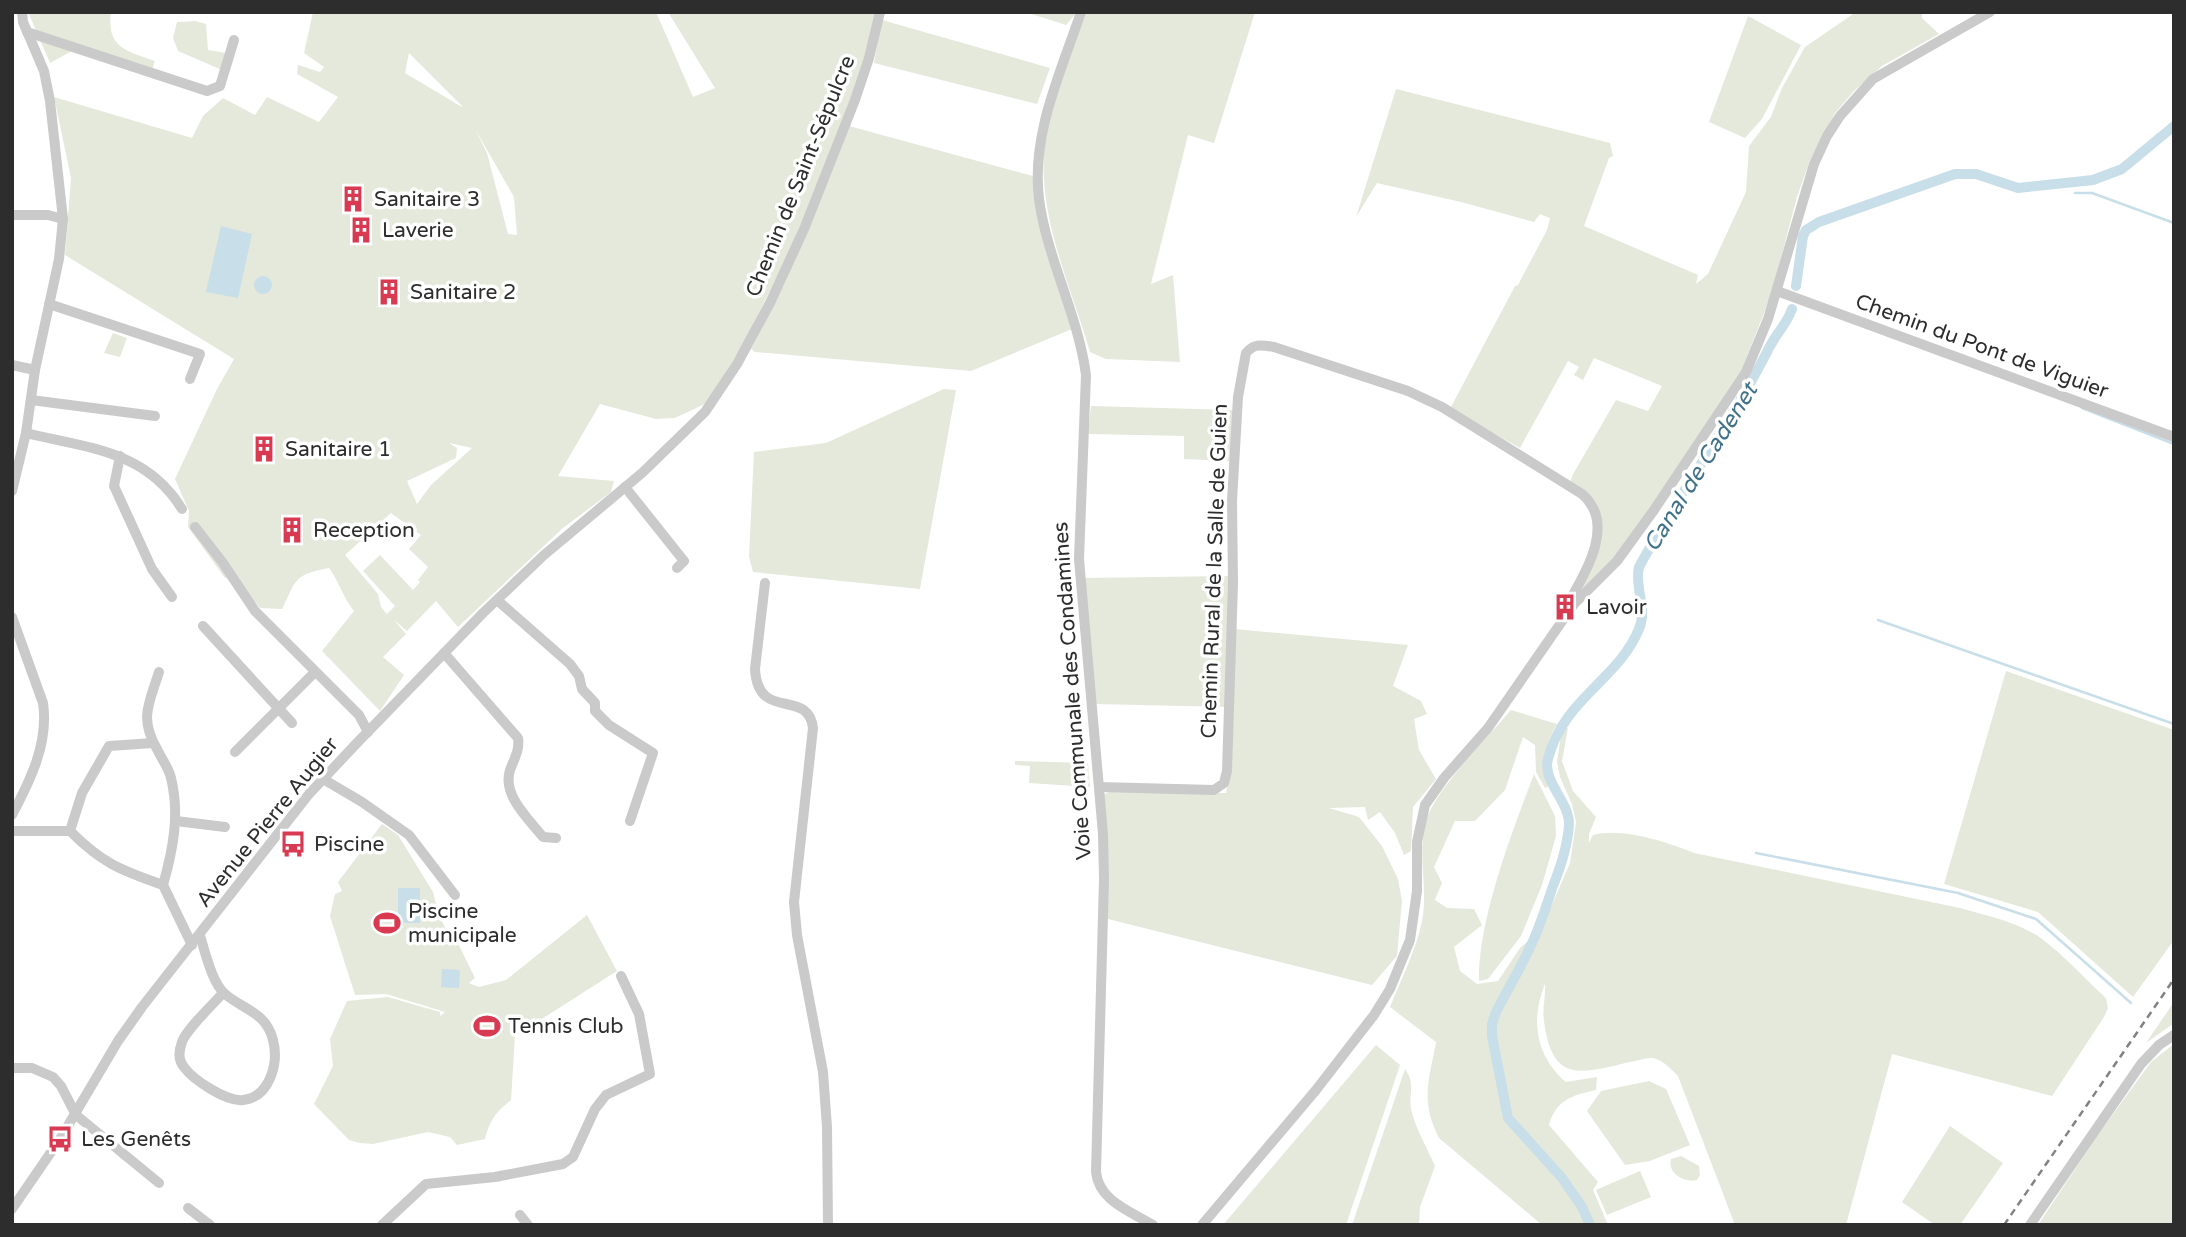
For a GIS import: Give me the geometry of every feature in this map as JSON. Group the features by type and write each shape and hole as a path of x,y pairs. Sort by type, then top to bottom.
{"street":[{"path":"12,491 16,455 26,433 59,259 63,219 50,101 44,71 27,32 22,12"},
{"name":"Chemin de Saint-Sépulcre","path":"668,448 705,412 770,303 804,229 855,100 880,12"},
{"name":"Voie Communale des Condamines","path":"1082,12 1047,112 1038,176 1039,200 1046,232 1082,347 1086,374 1078,523 1079,559 1104,878 1097,1180 1110,1199 1153,1225"},
{"path":"1202,1225 1309,1100 1374,1015 1390,989 1410,940 1417,891 1417,842 1425,805 1444,778 1488,728 1574,604 1617,561 1746,372 1762,337 1814,164 1827,136 1840,116 1873,79 1990,12"},
{"path":"27,32 207,92 220,86 234,40"},
{"path":"12,215 48,215 63,219"},
{"name":"Chemin du Pont de Viguier","path":"1777,291 2174,437"},
{"path":"49,304 200,354 190,379"},
{"name":"Chemin Rural de la Salle de Guien","path":"1099,788 1214,790 1224,783 1229,730 1232,500 1236,425 1246,353 1251,347 1260,344 1274,347 1418,395 1442,407 1582,494 1594,508 1597,525 1590,565 1571,598 1574,604"},
{"path":"12,365 36,370"},
{"path":"31,400 155,416"},
{"path":"26,433 133,461 159,479 182,509"},
{"name":"Avenue Pierre Augier","path":"12,1209 76,1115 83,1097 142,1007 200,936 267,846 323,779 497,600 544,555 668,448"},
{"path":"120,456 114,486 152,569 172,597"},
{"path":"625,487 684,561 677,568"},
{"path":"195,527 255,611 359,715 368,732"},
{"path":"765,583 755,681 759,690 773,701 807,710 814,728 794,902 797,935 823,1072 827,1127 828,1225"},
{"path":"497,600 570,664 579,676 582,689 595,703 595,711 609,725 653,753 630,821"},
{"path":"12,815 28,784 42,742 45,717 43,703 13,621"},
{"path":"202,626 292,723"},
{"path":"444,653 518,738 520,747 509,774 508,788 543,837 555,838"},
{"path":"159,672 146,716 146,729 171,776 176,821 171,859 163,884 191,947 211,970"},
{"path":"234,752 315,672"},
{"path":"70,831 82,793 109,746 153,743"},
{"path":"323,779 409,835 455,895"},
{"path":"176,821 225,827"},
{"path":"12,831 70,831 93,854 122,871 163,884"},
{"path":"200,936 211,970 223,993 261,1017 273,1039 275,1059 271,1077 263,1089 242,1100 222,1095 195,1079 183,1067 179,1057 182,1040 223,993"},
{"path":"383,1225 426,1184 495,1177 563,1164 573,1157 595,1109 606,1095 650,1074 639,1013 621,976"},
{"path":"2030,1225 2141,1064 2174,1034"},
{"path":"12,1068 32,1068 53,1077 61,1086 76,1115 159,1183"},
{"path":"61,1086 83,1097"},
{"path":"188,1208 210,1225"},
{"path":"520,1215 528,1225"}],"shaded area":[{"path":"28,12 111,12 110,24 115,41 127,51 155,61 152,70 81,46 50,63"},
{"path":"313,12 656,12 693,97 715,88 668,12 876,12 865,60 850,103 789,253 743,344 707,403 675,418 656,419 600,404 558,476 614,481 611,492 563,528 458,627 436,601 407,631 394,620 406,634 383,657 404,675 380,711 322,651 354,611 329,568 302,576 282,609 260,608 241,585 239,577 225,578 188,527 189,511 175,479 234,359 65,255 71,178 54,97 192,138 203,116 223,98 255,115 267,97 319,122 338,97 297,74 298,65 320,72 324,67 304,53","holes":["409,53 462,107 405,73","475,129 514,197 517,235 508,234 487,153","449,443 472,448 431,485 417,504 407,481 456,458 457,448","391,513 421,535 409,549 428,567 413,590 380,555 363,571 395,606 387,614 381,607 378,594 345,555"]},
{"path":"1025,12 1077,12 1066,25"},
{"path":"1085,12 1255,12 1214,143 1188,135 1151,284 1173,275 1180,362 1106,359 1090,352 1051,228 1044,176 1046,133 1066,63"},
{"path":"1856,12 1922,12 1922,18 1939,34 1882,66 1854,91 1835,113 1810,160 1797,197 1771,295 1742,369 1615,557 1578,593 1596,545 1600,519 1593,499 1570,483 1572,476 1616,400 1648,411 1662,386 1594,358 1583,380 1574,375 1579,367 1568,361 1520,448 1450,409 1547,230 1550,218 1540,214 1534,222 1377,183 1356,217 1396,89 1610,143 1613,156 1609,158 1584,226 1698,275 1696,284 1708,274 1746,192 1749,146 1771,117 1782,88 1805,47"},
{"path":"1748,16 1801,45 1762,119 1745,138 1709,122"},
{"path":"882,20 1050,68 1037,104 874,63"},
{"path":"195,21 206,24 208,50 226,53 222,70 178,51 173,38 177,22"},
{"path":"849,126 1033,176 1072,329 971,371 755,352 751,349 785,282"},
{"path":"113,333 127,338 120,357 104,353"},
{"path":"944,389 956,390 920,589 753,572 749,557 754,452 826,443"},
{"path":"1091,406 1233,410 1230,461 1184,459 1184,436 1088,434"},
{"path":"1229,576 1227,707 1096,704 1084,578"},
{"path":"1235,629 1408,645 1393,686 1421,701 1427,714 1414,719 1419,750 1436,779 1413,807 1411,851 1404,855 1395,833 1380,812 1368,820 1365,807 1329,808 1359,817 1382,846 1398,879 1402,901 1397,956 1372,985 1108,919 1103,795 1109,792 1226,793 1230,771"},
{"path":"2006,671 2174,730 2174,940 2133,997 2038,912 1944,884"},
{"path":"1511,710 1557,724 1549,739 1546,754 1549,786 1545,788 1536,772 1535,745 1523,737 1505,790 1475,821 1455,821 1434,867 1442,883 1435,900 1447,908 1474,909 1482,925 1454,947 1460,971 1477,984 1498,981 1520,948 1541,930 1570,863 1576,822 1557,762 1562,729 1568,728 1562,761 1573,791 1596,817 1589,834 1589,843 1593,835 1631,834 1694,853 1960,908 2002,920 2033,933 2067,960 2106,998 2108,1008 2104,1017 2052,1096 1892,1054 1846,1225 1735,1225 1678,1076 1663,1062 1652,1058 1584,1071 1572,1070 1562,1065 1554,1056 1548,1042 1544,1016 1545,984 1540,997 1537,1024 1542,1049 1548,1061 1566,1082 1597,1077 1596,1090 1566,1100 1556,1110 1549,1125 1598,1182 1593,1190 1608,1225 1542,1225 1439,1138 1428,1102 1436,1042 1390,1007 1412,954 1422,921 1422,855 1428,815 1454,775"},
{"path":"1015,761 1088,763 1090,787 1029,783 1030,766 1015,765"},
{"path":"1534,774 1555,816 1556,836 1542,885 1521,936 1488,979 1479,981 1480,957 1490,904"},
{"path":"382,824 398,835 433,892 439,916 446,929 451,929 475,978 469,983 479,987 506,980 587,915 617,971 515,1036 511,1100 494,1117 485,1139 457,1145 450,1137 428,1132 373,1144 360,1143 349,1140 314,1104 333,1066 330,1039 347,1001 388,997 440,1012 440,1016 445,1012 386,994 355,995 330,916 335,894 342,891 338,882"},
{"path":"2174,1002 2174,1023 2146,1043"},
{"path":"2174,1044 2174,1225 2038,1225 2097,1136 2151,1062"},
{"path":"1376,1045 1400,1065 1346,1225 1223,1225"},
{"path":"1405,1069 1411,1085 1412,1113 1435,1166 1420,1207 1419,1225 1352,1225"},
{"path":"1649,1081 1666,1089 1690,1145 1650,1161 1625,1165 1587,1111 1601,1091"},
{"path":"1950,1126 2003,1163 1960,1225 1935,1225 1902,1202"},
{"path":"1681,1156 1699,1166 1700,1175 1697,1180 1687,1180 1674,1173 1671,1159"},
{"path":"1640,1171 1651,1197 1607,1215 1596,1190"}],"water":[{"path":"221,226 252,234 238,298 206,292"},
{"path":"263,276 269,279 272,285 269,291 263,294 257,291 254,285 257,279"},
{"path":"398,888 420,888 420,923 398,923"},
{"path":"442,969 460,970 459,988 441,987"}],"waterway":[{"name":"Canal de Cadenet","path":"1796,286 1803,236 1806,230 1819,222 1955,174 1976,174 2018,188 2093,180 2122,169 2174,126"},
{"path":"2075,193 2092,193 2174,223"},
{"name":"Canal de Cadenet","path":"1590,1225 1582,1207 1562,1178 1508,1118 1492,1036 1496,1012 1536,934 1567,840 1568,816 1549,775 1548,759 1555,738 1566,721 1630,647 1639,629 1642,613 1639,567 1792,309"},
{"path":"2082,408 2174,444"},
{"path":"1878,620 2174,724"},
{"path":"1756,853 1958,893 2036,919 2131,1003"}],"railway":[{"path":"2004,1225 2174,979"}],"place":[{"name":"Sanitaire 3","path":"353,199"},
{"name":"Laverie","path":"361,230"},
{"name":"Sanitaire 2","path":"389,292"},
{"name":"Sanitaire 1","path":"264,449"},
{"name":"Reception","path":"292,530"},
{"name":"Lavoir","path":"1565,607"},
{"name":"Piscine","path":"293,844"},
{"name":"Piscine municipale","path":"387,923"},
{"name":"Tennis Club","path":"487,1026"},
{"name":"Les Genêts","path":"60,1139"}]}
